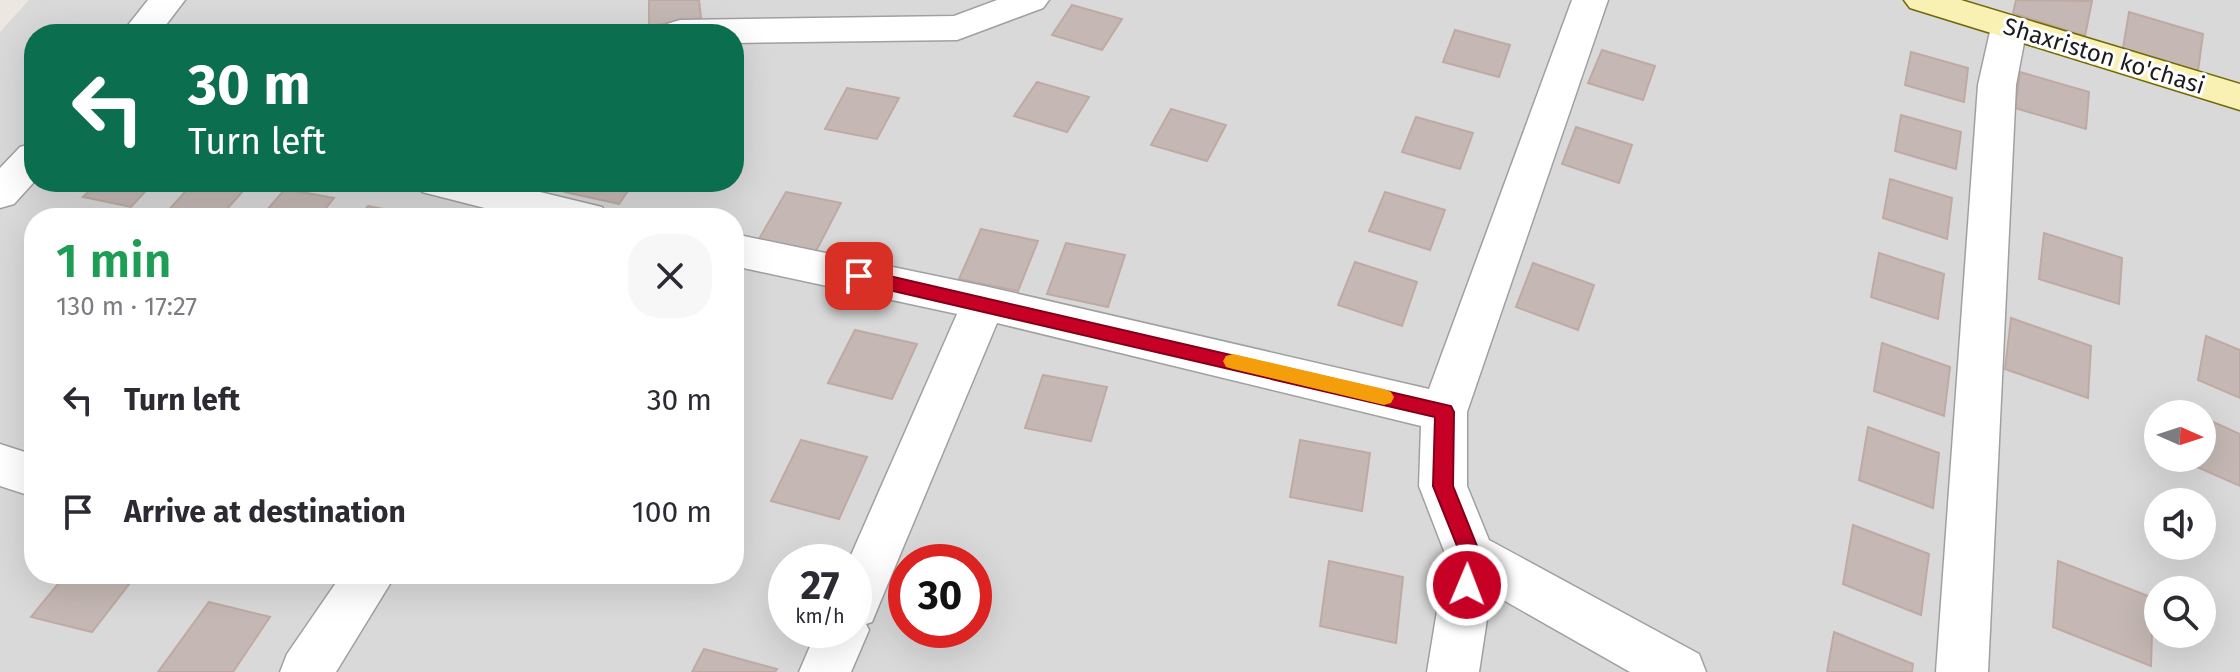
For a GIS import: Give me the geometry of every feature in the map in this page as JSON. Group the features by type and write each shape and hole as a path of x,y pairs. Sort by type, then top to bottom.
{"street":[{"path":"147,24 167,0"},
{"path":"744,31 957,28 1031,0"},
{"path":"1453,672 1471,556 1443,486 1444,412 1590,0"},
{"name":"Shaxriston ko'chasi","path":"1922,0 2240,97"},
{"path":"1962,672 1997,85 2009,27"},
{"path":"0,193 24,168"},
{"path":"478,192 546,208"},
{"path":"744,252 984,303 1444,412"},
{"path":"872,563 984,303"},
{"path":"0,465 24,473"},
{"path":"1471,556 1680,672"},
{"path":"306,672 354,584"},
{"path":"825,672 835,648"}],"shaded area":[{"path":"29,0 2240,0 2240,672 0,672 0,32"}],"building":[{"path":"649,0 699,0 701,18 649,24"},
{"path":"2016,0 2092,1 2085,36 2013,13"},
{"path":"1072,5 1122,19 1102,50 1052,35"},
{"path":"2129,12 2203,34 2198,71 2123,48"},
{"path":"1455,30 1510,45 1499,77 1443,62"},
{"path":"1602,50 1655,66 1643,100 1588,83"},
{"path":"1911,52 1968,68 1964,102 1905,85"},
{"path":"2020,72 2089,92 2086,129 2015,108"},
{"path":"1037,82 1089,97 1067,132 1014,116"},
{"path":"847,88 899,98 877,139 825,129"},
{"path":"1171,109 1226,125 1207,161 1151,145"},
{"path":"1901,115 1961,132 1956,169 1895,151"},
{"path":"1416,117 1473,133 1460,169 1402,152"},
{"path":"1576,127 1632,145 1619,183 1562,164"},
{"path":"1890,179 1952,198 1947,239 1883,218"},
{"path":"88,192 145,192 131,207 83,197"},
{"path":"185,192 242,192 228,208 170,208"},
{"path":"282,192 334,198 326,208 269,208"},
{"path":"565,192 627,192 619,204"},
{"path":"786,192 841,203 816,251 759,239"},
{"path":"1385,192 1445,210 1430,250 1369,231"},
{"path":"981,229 1038,241 1018,291 959,279"},
{"path":"2044,233 2122,258 2119,304 2039,279"},
{"path":"1066,243 1125,255 1108,307 1047,294"},
{"path":"1879,253 1944,274 1938,319 1871,297"},
{"path":"1355,262 1417,282 1402,326 1338,305"},
{"path":"1533,263 1594,285 1578,330 1516,307"},
{"path":"2011,318 2091,346 2088,398 2005,369"},
{"path":"855,330 917,344 892,399 828,383"},
{"path":"2206,336 2240,350 2240,398 2198,380"},
{"path":"1882,343 1950,367 1944,416 1874,391"},
{"path":"1043,375 1107,387 1091,441 1025,428"},
{"path":"2216,423 2240,434 2240,486 2208,472 2216,472"},
{"path":"1868,427 1939,453 1933,508 1859,480"},
{"path":"801,440 867,457 839,519 771,501"},
{"path":"1300,440 1370,453 1362,511 1290,497"},
{"path":"1853,525 1929,554 1921,615 1843,584"},
{"path":"1329,561 1403,577 1396,643 1320,626"},
{"path":"2058,561 2144,594 2144,648 2152,648 2151,666 2053,627"},
{"path":"58,584 129,584 92,632 31,617"},
{"path":"209,602 270,617 233,672 158,672"},
{"path":"1834,632 1913,664 1912,672 1827,672"},
{"path":"704,649 777,669 775,672 692,672"}],"slow traffic":[{"path":"1233,361 1384,397"}],"route":[{"path":"859,276 1444,412 1443,486 1471,556 1467,585"}]}
